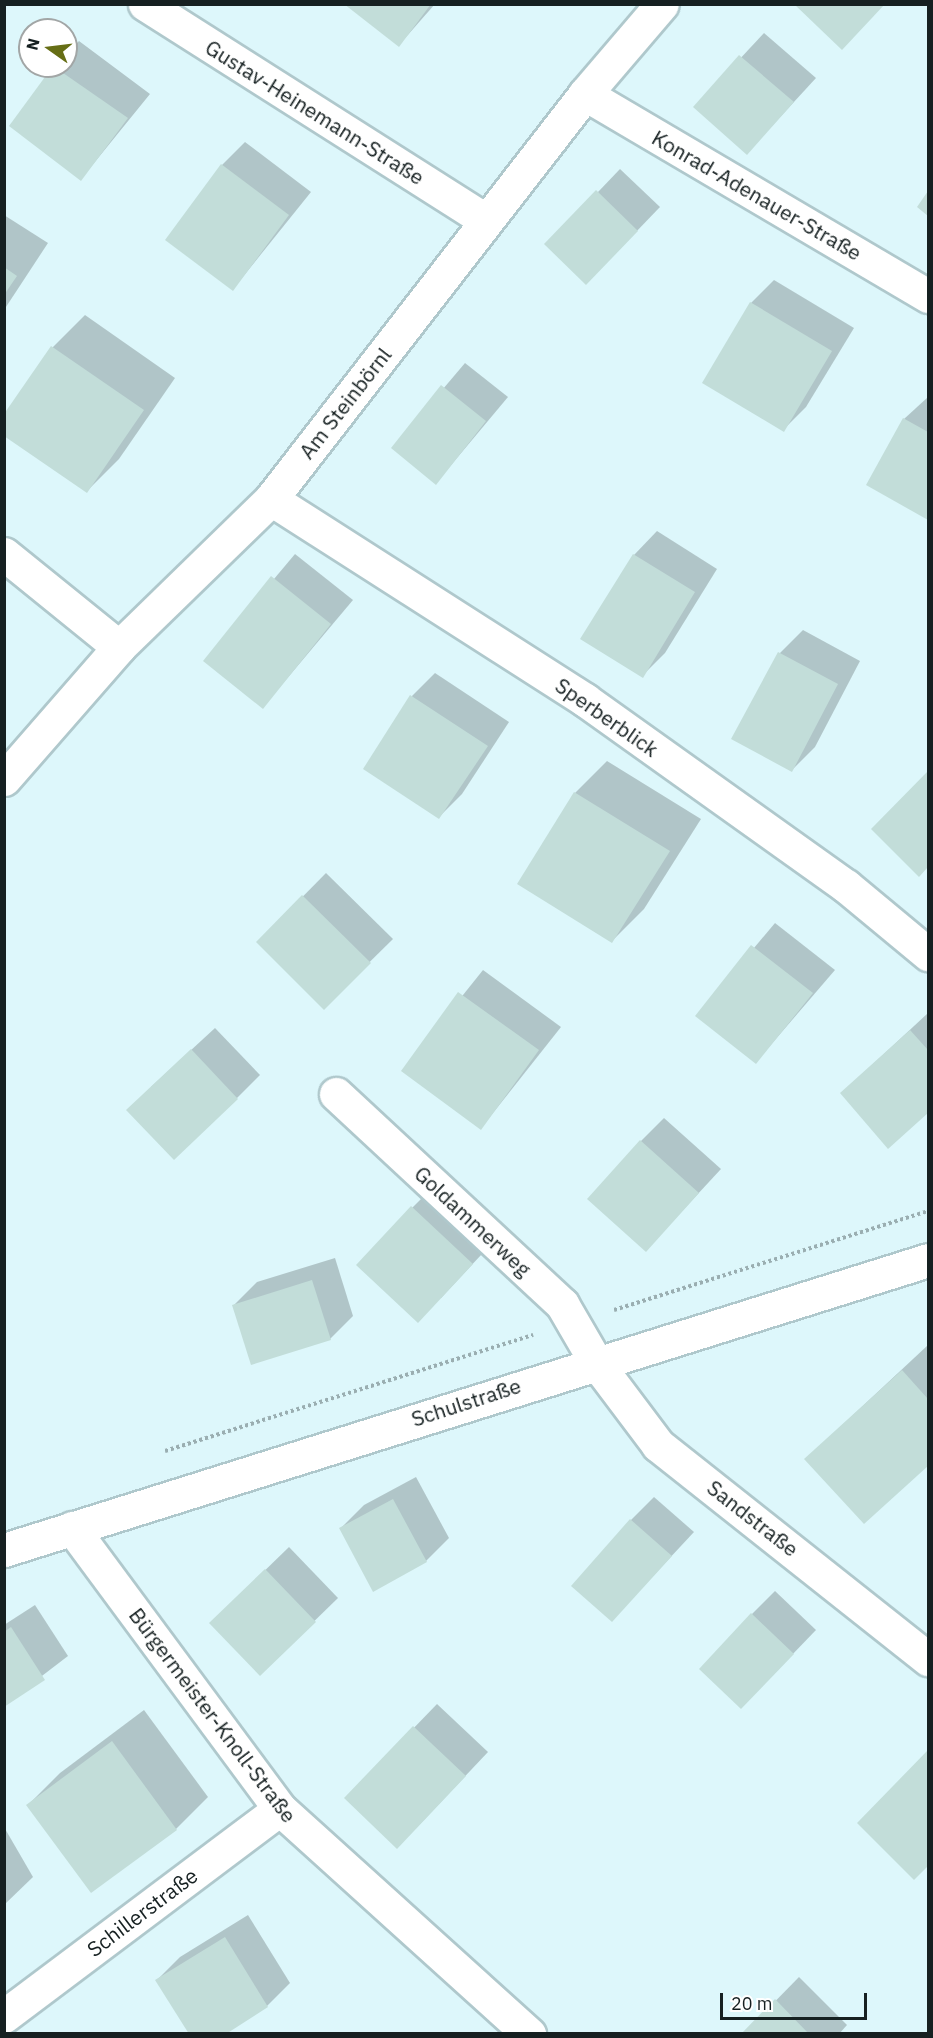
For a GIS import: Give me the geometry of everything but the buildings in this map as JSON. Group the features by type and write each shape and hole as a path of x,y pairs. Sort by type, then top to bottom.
{"street":[{"name":"Gustav-Heinemann-Straße","path":"145,4 486,220"},
{"name":"Am Steinbörnl","path":"4,779 119,647 272,499 585,94 662,4"},
{"name":"Konrad-Adenauer-Straße","path":"585,94 928,296"},
{"name":"Sperberblick","path":"272,499 585,700 846,886 928,954"},
{"path":"4,554 119,647"},
{"name":"Goldammerweg","path":"336,1094 562,1304 595,1361"},
{"name":"Schulstraße","path":"4,1550 595,1361 928,1260"},
{"name":"Sandstraße","path":"595,1361 658,1445 928,1659"},
{"name":"Bürgermeister-Knoll-Straße","path":"72,1528 280,1809 529,2034"},
{"name":"Schillerstraße","path":"4,2016 280,1809"}]}
